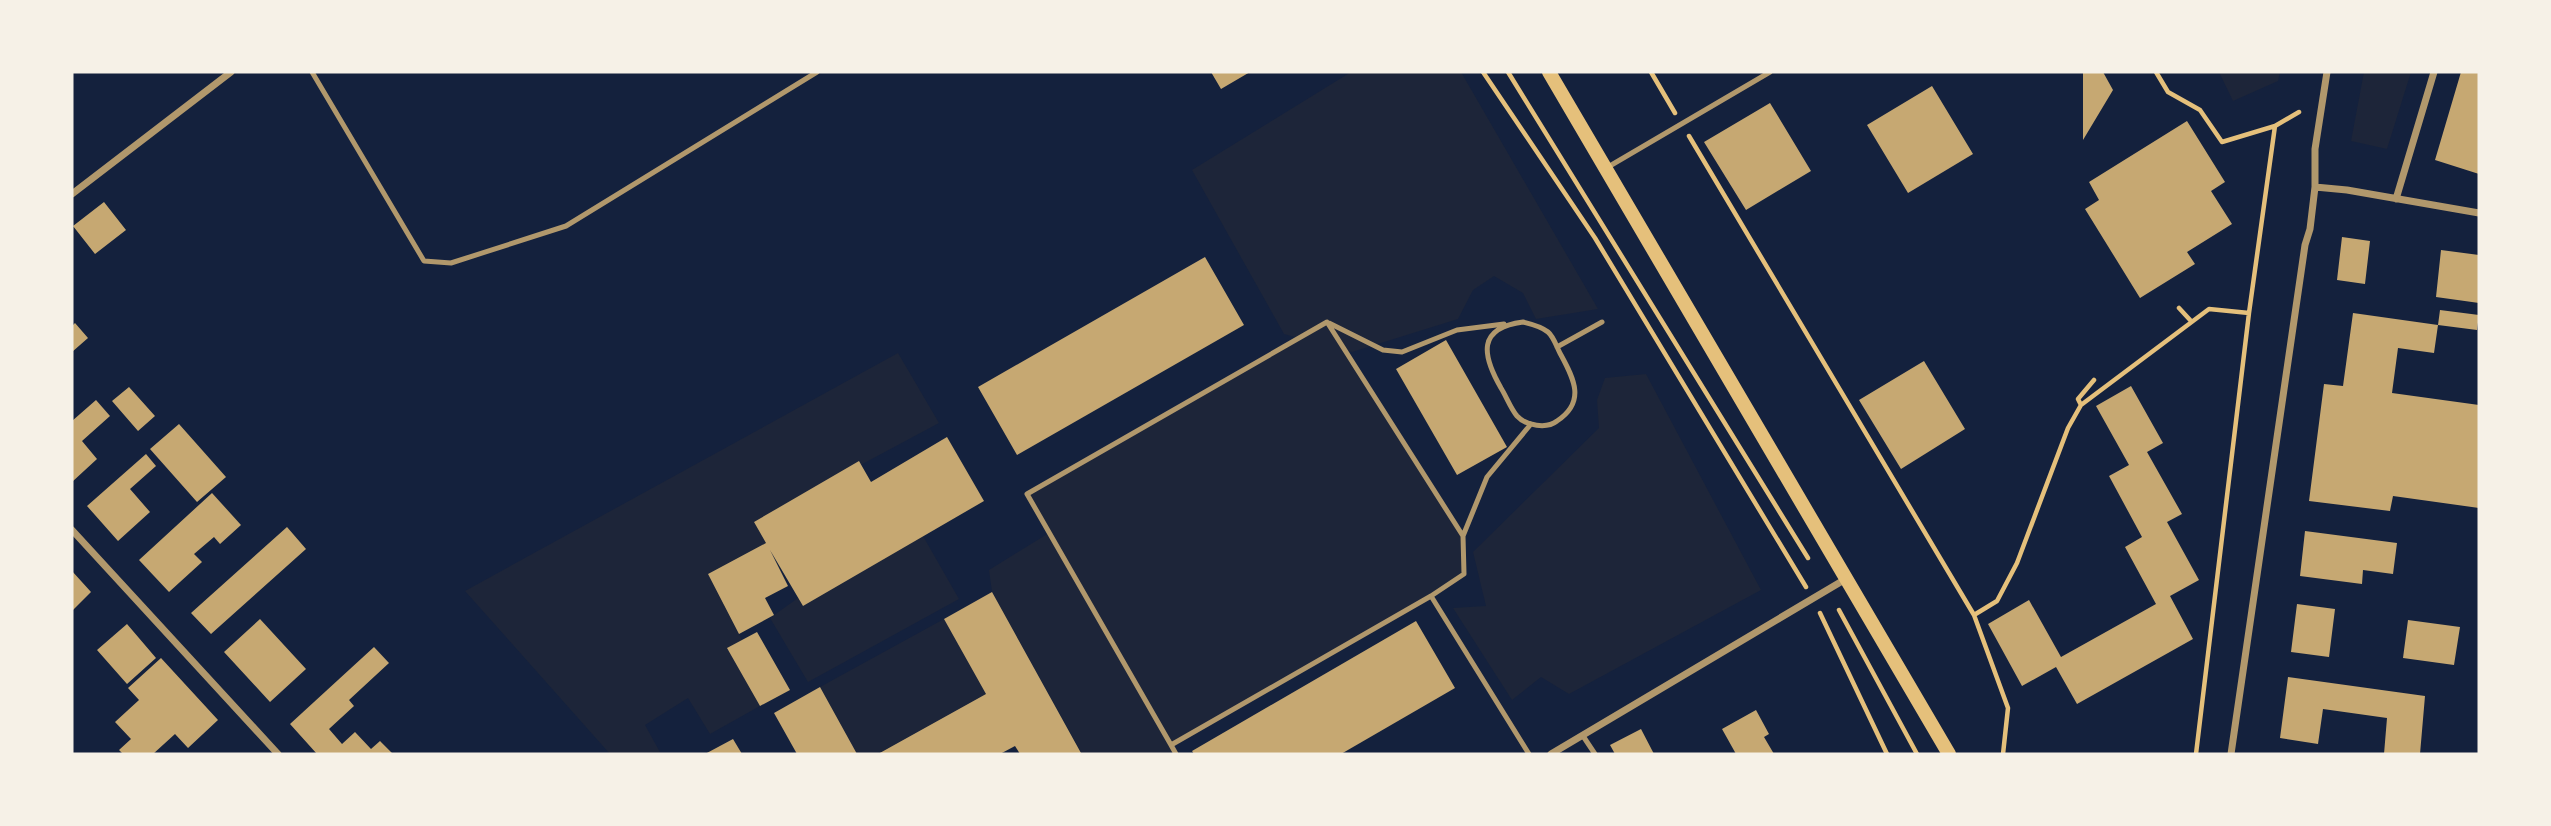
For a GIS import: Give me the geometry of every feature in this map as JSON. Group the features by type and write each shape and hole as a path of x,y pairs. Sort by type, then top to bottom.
{"main road":[{"path":"1549,72 1844,580 1949,754"}],"street":[{"path":"72,194 231,72"},
{"path":"2231,754 2305,246 2310,229 2315,187 2315,149 2327,72"},
{"path":"2396,198 2434,72"},
{"path":"2315,187 2479,213"},
{"path":"72,530 278,754"},
{"path":"1551,754 1844,580"}],"lane":[{"path":"312,72 424,261 451,263 566,226 817,72"},
{"path":"1605,168 1770,72"},
{"path":"1327,322 1382,350 1402,352 1457,330 1523,322 1536,325 1549,333 1574,379 1576,394 1564,416 1554,424 1531,424 1518,417 1491,371 1486,356 1488,342 1496,330 1507,324"},
{"path":"1327,322 1463,536"},
{"path":"1176,754 1027,494 1327,322"},
{"path":"1557,348 1602,322"},
{"path":"1171,745 1464,575 1463,536 1487,477 1531,424"},
{"path":"1431,596 1530,754"},
{"path":"1583,736 1595,754"}],"path":[{"path":"1483,72 1595,238 1812,597 1885,753"},
{"path":"1508,72 1827,589 1917,754"},
{"path":"1651,72 1974,615 2008,708 2003,754"},
{"path":"2156,72 2168,92 2200,110 2222,142 2275,125 2299,112"},
{"path":"2196,754 2249,313 2275,125"},
{"path":"2179,308 2191,321"},
{"path":"1974,615 1997,601 2017,563 2068,428 2081,405 2209,309 2249,313"},
{"path":"2081,405 2078,399 2094,380"}],"shaded area":[{"path":"1351,72 1461,72 1598,309 1536,319 1523,293 1494,276 1473,290 1458,319 1352,352 1345,350 1463,536 1464,574 1172,745 1177,754 1078,754 1081,752 992,592 989,570 1049,533 1027,494 1298,338 1284,334 1192,170"},
{"path":"2219,72 2280,72 2278,81 2233,101"},
{"path":"2364,72 2411,72 2387,149 2351,141"},
{"path":"898,353 939,423 754,522 766,543 708,574 742,640 728,649 760,706 710,734 688,698 645,725 661,754 610,754 465,591"},
{"path":"1646,374 1761,590 1569,694 1541,677 1512,700 1453,608 1486,606 1473,552 1599,428 1597,400 1605,378"},
{"path":"923,536 959,599 808,682 770,618 798,598 803,606"},
{"path":"944,619 986,694 878,754 857,754 820,687"}],"building":[{"path":"1211,72 1250,72 1221,89"},
{"path":"2083,72 2103,72 2113,90 2083,140"},
{"path":"2461,72 2479,72 2479,174 2435,160"},
{"path":"1932,86 1973,154 1908,193 1867,125"},
{"path":"1770,103 1811,171 1746,210 1704,142"},
{"path":"2187,121 2225,182 2211,191 2232,224 2187,252 2195,264 2140,298 2085,209 2099,200 2089,182"},
{"path":"104,202 126,230 95,254 73,226"},
{"path":"2342,237 2370,241 2365,284 2337,280"},
{"path":"2441,250 2479,255 2479,303 2436,297"},
{"path":"1205,257 1244,325 1017,455 978,387"},
{"path":"2440,310 2479,315 2477,330 2438,325"},
{"path":"2353,313 2438,325 2434,353 2398,348 2392,393 2479,405 2479,508 2393,496 2390,511 2309,501 2324,384 2343,386"},
{"path":"75,323 88,338 72,352 72,326"},
{"path":"1446,340 1507,447 1457,475 1396,369"},
{"path":"1924,361 1965,429 1901,469 1859,400"},
{"path":"2131,386 2163,443 2147,452 2182,514 2167,522 2199,580 2170,596 2193,639 2077,704 2056,667 2022,686 1988,624 2029,600 2061,657 2156,604 2125,547 2142,537 2109,476 2129,465 2096,406"},
{"path":"129,387 155,416 138,431 112,401"},
{"path":"96,400 110,416 82,441 97,459 72,482 72,421"},
{"path":"179,424 226,477 197,502 150,449"},
{"path":"947,437 984,501 803,606 770,550 788,586 765,598 774,615 739,634 708,574 766,543 754,522 859,461 871,482"},
{"path":"146,454 156,466 130,489 150,512 118,541 87,506"},
{"path":"212,493 241,525 220,544 214,537 194,554 202,562 169,592 139,560"},
{"path":"287,527 306,549 211,634 191,613"},
{"path":"2305,531 2397,543 2393,574 2363,570 2362,584 2300,576"},
{"path":"72,571 91,592 72,611"},
{"path":"992,592 1081,753 1020,754 1015,746 1000,754 878,754 986,694 944,619"},
{"path":"2297,604 2335,609 2329,657 2291,652"},
{"path":"260,619 306,669 270,702 224,652"},
{"path":"2408,620 2460,627 2454,665 2403,658"},
{"path":"1416,621 1455,688 1341,754 1194,754 1192,751"},
{"path":"127,624 156,658 127,684 97,650"},
{"path":"757,632 790,690 760,706 727,648"},
{"path":"374,647 389,663 349,700 354,706 329,729 342,744 355,732 371,749 380,741 393,754 317,754 290,724"},
{"path":"161,658 218,720 188,748 175,734 153,754 123,754 119,750 131,739 115,722 139,700 128,688"},
{"path":"2288,677 2425,696 2420,754 2384,754 2387,718 2323,709 2318,744 2280,738"},
{"path":"820,687 857,754 797,754 774,713"},
{"path":"1756,710 1769,734 1764,737 1774,754 1736,754 1722,729"},
{"path":"1641,729 1654,754 1615,754 1610,745"},
{"path":"733,739 742,754 705,754"}]}
